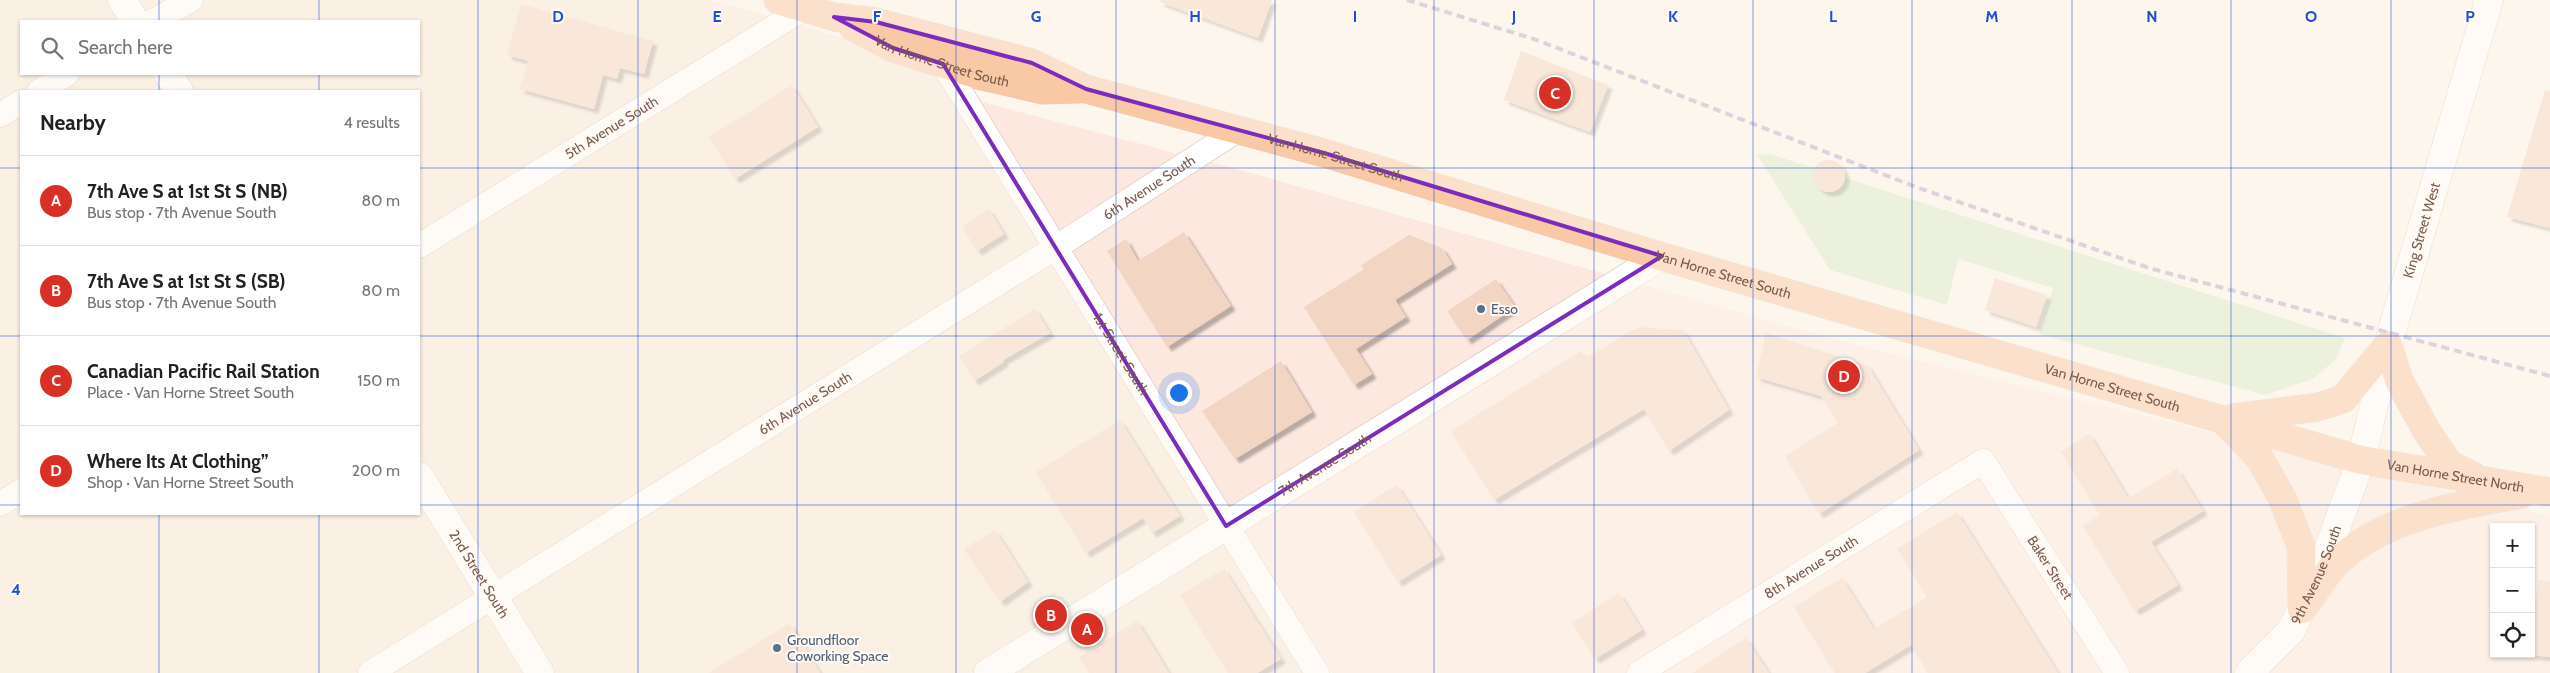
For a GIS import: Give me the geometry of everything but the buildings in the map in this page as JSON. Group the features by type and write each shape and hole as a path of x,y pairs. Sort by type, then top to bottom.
{"highway":[{"name":"Van Horne Street South","path":"778,0 834,17 876,22 1032,63 1086,89 1455,191 1662,256 2361,460"},
{"name":"Van Horne Street South","path":"834,17 893,48 978,75 1043,90 1086,89"},
{"path":"2222,419 2318,407 2343,399 2388,345"},
{"path":"2388,345 2399,380 2426,430 2449,464 2481,480"},
{"path":"2222,419 2259,457 2284,503 2301,546 2302,609"},
{"name":"Van Horne Street North","path":"2361,460 2546,491"},
{"path":"2302,609 2338,561 2368,538 2412,520 2468,504 2546,491"}],"street":[{"path":"122,0 134,20"},
{"path":"155,20 191,0"},
{"name":"King Street West","path":"2361,460 2388,345 2489,0"},
{"name":"5th Avenue South","path":"420,245 805,8"},
{"name":"1st Street South","path":"927,34 943,64 1055,248 1317,673"},
{"path":"41,90 65,75"},
{"path":"169,75 178,90"},
{"path":"0,115 20,103"},
{"name":"6th Avenue South","path":"370,673 494,598 1055,248 1238,130"},
{"name":"7th Avenue South","path":"988,673 1662,256"},
{"name":"9th Avenue South","path":"2249,673 2291,631 2319,574 2361,460"},
{"name":"8th Avenue South","path":"1640,673 1983,461"},
{"name":"Baker Street","path":"1983,461 2117,673"},
{"name":"2nd Street South","path":"420,478 540,673"},
{"path":"0,504 20,492"}],"highlighted area":[{"path":"834,17 876,22 1032,63 1086,89 1324,153 1662,256 1226,526 943,64 893,48"}],"shaded area":[{"path":"0,0 711,0 944,67 1317,673 0,673"},
{"path":"978,101 1251,173 1837,340 2550,516 2550,673 1332,673"}],"green space":[{"path":"1770,154 2345,338 2336,359 2313,379 2265,395 2039,334 2053,288 1958,259 1947,305 1830,270 1757,155"}],"railway":[{"path":"1407,0 1534,39 1916,187 2149,268 2550,376"}],"place":[{"name":"Canadian Pacific Rail Station","path":"1555,93"},
{"name":"Esso","path":"1481,309"},
{"name":"Where Its At Clothing”","path":"1844,376"},
{"name":"7th Ave S at 1st St S (SB)","path":"1051,615"},
{"name":"7th Ave S at 1st St S (NB)","path":"1087,629"},
{"name":"Groundfloor Coworking Space","path":"777,648"}]}
